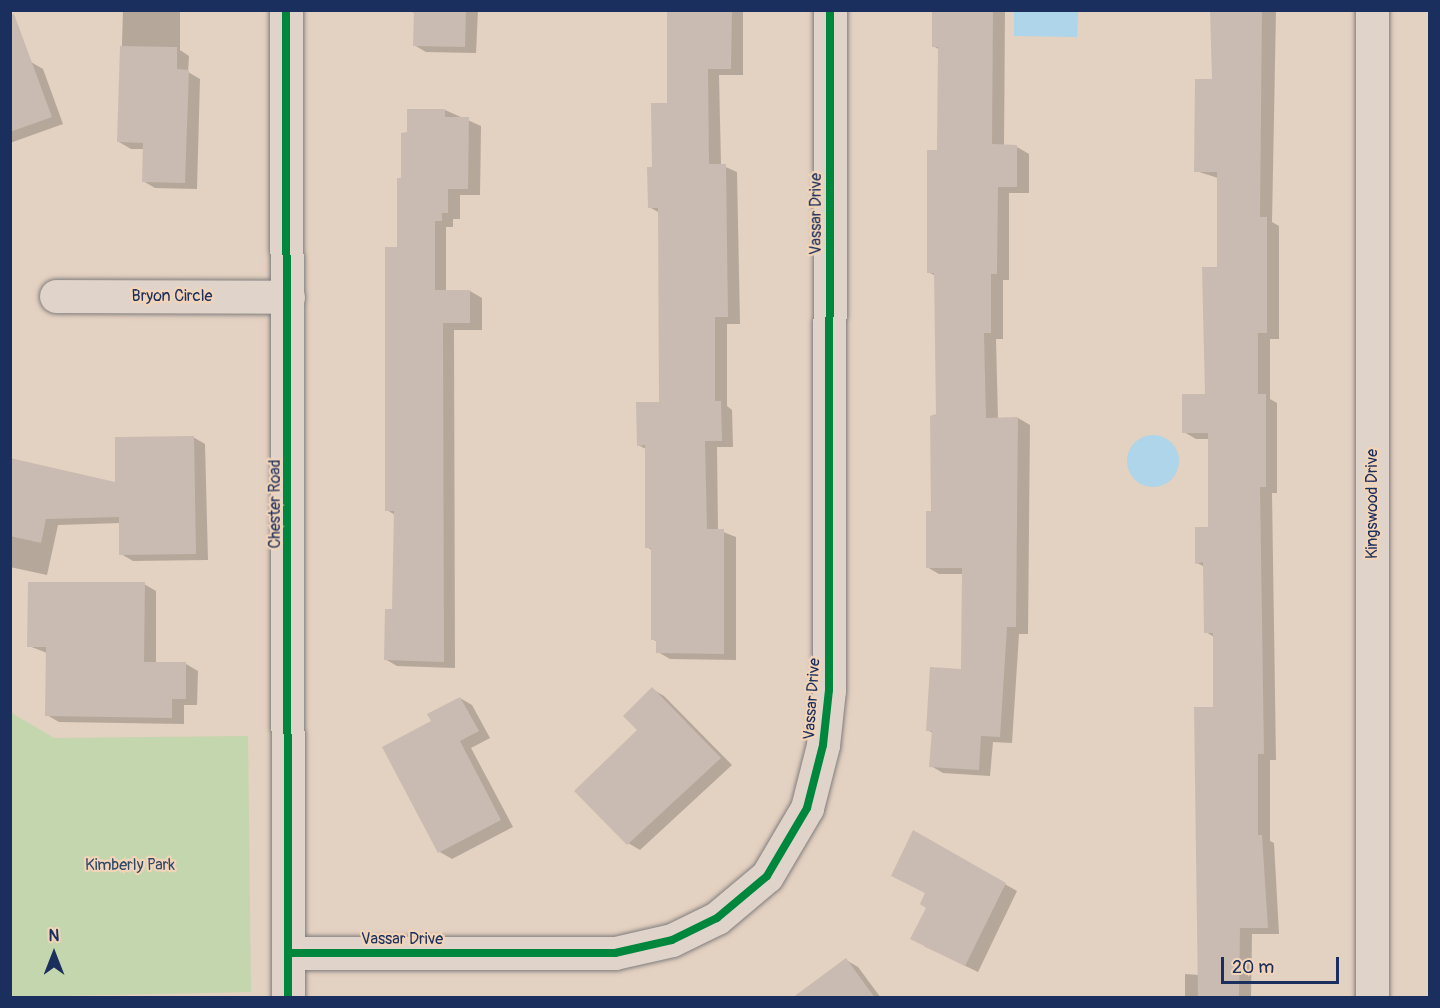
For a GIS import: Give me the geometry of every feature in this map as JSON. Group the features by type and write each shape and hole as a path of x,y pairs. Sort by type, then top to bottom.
{"street":[{"name":"Chester Road","path":"286,10 288,998"},
{"name":"Vassar Drive","path":"289,953 615,952 672,940 717,918 767,876 807,808 824,745 829,690 830,10"},
{"name":"Kingswood Drive","path":"1371,10 1372,998"},
{"name":"Bryon Circle","path":"56,296 288,297"}],"green space":[{"name":"Kimberly Park","path":"10,712 54,738 248,736 251,992 11,997"}],"water":[{"path":"1014,11 1078,11 1077,37 1014,36"},
{"path":"1153,435 1163,437 1171,443 1177,451 1179,461 1177,471 1171,479 1163,485 1153,487 1143,485 1135,479 1129,471 1127,461 1129,451 1135,443 1143,437"}],"building":[{"path":"414,10 466,10 465,47 413,46"},
{"path":"667,10 732,10 731,69 708,69 709,164 726,164 728,317 715,317 715,401 721,401 722,441 705,441 707,529 724,529 724,654 656,653 656,640 651,640 651,548 645,548 645,445 637,446 636,402 659,402 658,208 648,208 647,167 652,167 651,103 667,103"},
{"path":"932,10 993,10 992,144 1017,145 1017,187 998,187 997,274 991,274 991,333 984,333 986,418 1018,417 1016,627 1007,627 1000,737 981,736 979,770 929,767 932,731 926,731 930,667 961,669 962,568 926,568 926,511 931,511 930,416 936,414 934,273 927,273 927,150 937,150 938,47 932,47"},
{"path":"1210,10 1262,10 1260,217 1267,217 1267,333 1258,333 1258,394 1266,394 1266,487 1260,487 1264,754 1258,754 1258,835 1262,835 1268,928 1240,928 1239,998 1198,998 1194,707 1213,707 1213,633 1204,633 1203,562 1195,564 1195,527 1208,527 1208,433 1182,433 1182,394 1205,394 1202,267 1217,267 1217,172 1194,172 1195,79 1212,79"},
{"path":"14,14 52,117 10,132 10,15"},
{"path":"120,46 177,47 177,69 189,70 185,183 142,182 143,143 117,142"},
{"path":"407,109 445,109 445,117 469,117 468,189 448,189 448,213 442,213 442,221 435,221 435,290 470,290 470,323 443,323 444,662 384,660 385,609 392,609 394,511 385,511 385,247 397,247 397,178 401,178 401,133 407,132"},
{"path":"194,436 196,554 119,555 119,517 46,519 41,543 10,536 10,458 115,482 115,437"},
{"path":"28,582 145,582 144,662 186,662 186,699 172,699 172,718 45,716 46,647 27,647"},
{"path":"652,687 721,758 627,845 574,791 637,730 623,716"},
{"path":"460,697 479,731 460,741 501,820 438,853 382,747 431,721 427,714"},
{"path":"913,830 1006,883 965,966 910,939 926,908 920,904 925,893 891,876"},
{"path":"846,958 875,998 792,998"}],"cycle path":[{"path":"286,10 288,998"},
{"path":"289,953 615,953 672,940 717,918 767,876 807,808 823,745 829,690 830,10"}]}
